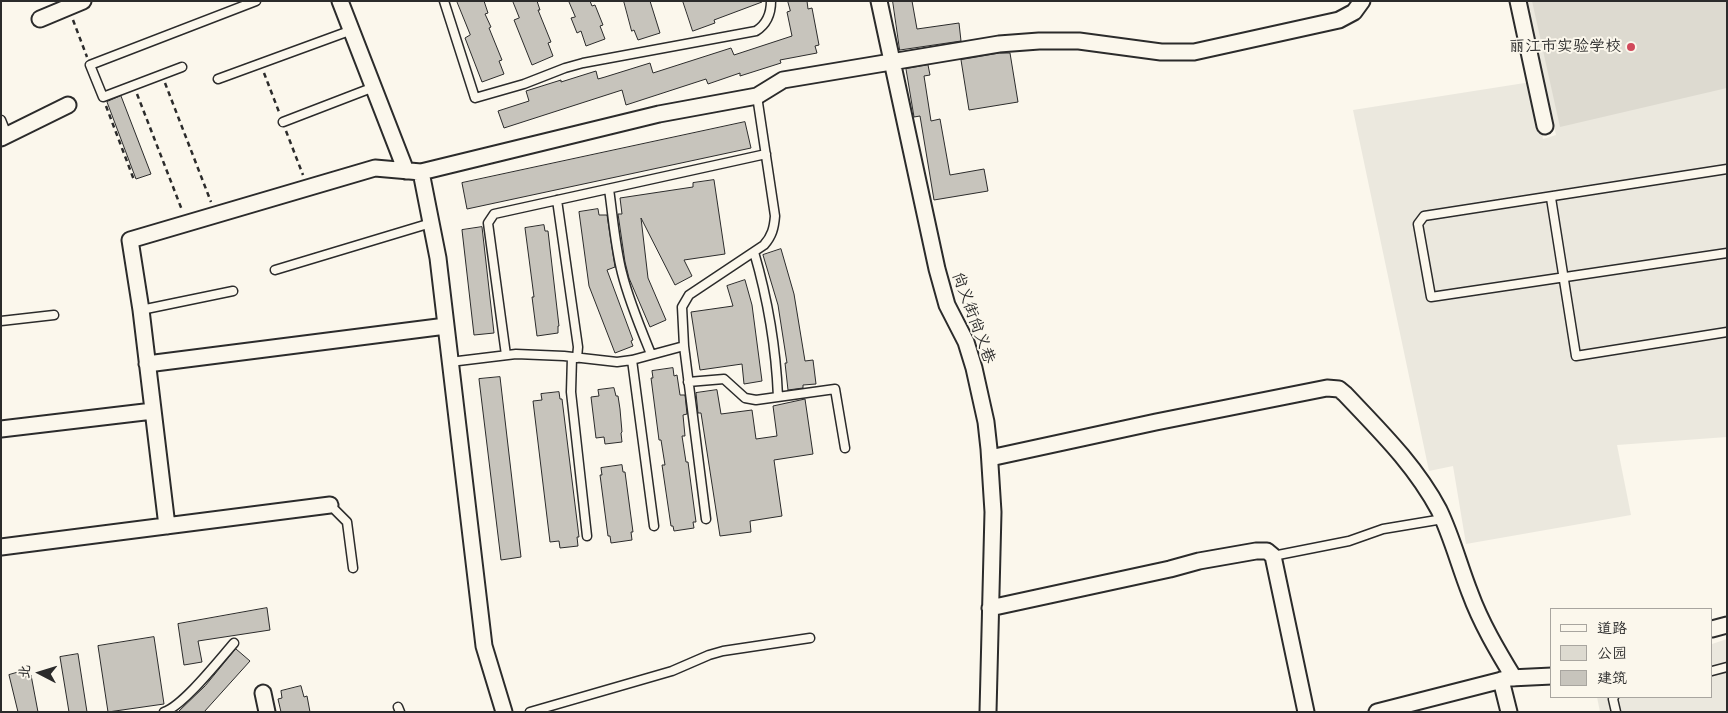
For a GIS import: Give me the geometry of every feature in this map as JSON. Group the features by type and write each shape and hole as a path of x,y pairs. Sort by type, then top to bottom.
{"street":[{"path":"40,19 83,1"},
{"path":"340,1 374,87 414,171 431,224 438,258 484,646 504,712"},
{"name":"尚义街尚义巷","path":"880,1 891,61 941,287 956,324 966,342 981,394 990,458 993,512 988,712"},
{"path":"167,526 130,240 375,168 414,171 659,114 757,96 783,80 999,44 1039,41 1079,41 1161,52 1194,52 1338,20 1354,12 1362,1"},
{"path":"1518,1 1545,126"},
{"path":"4,137 68,106"},
{"path":"147,364 446,326"},
{"path":"990,458 1156,422 1335,388 1345,394 1403,456 1429,493 1455,548 1478,612 1500,656 1507,679 1508,712"},
{"path":"1,428 153,411"},
{"path":"1,547 330,506"},
{"path":"990,608 1209,559 1261,550 1266,551 1273,556 1306,712"},
{"path":"1713,629 1727,625"},
{"path":"1377,712 1507,679 1550,676"},
{"path":"263,693 267,712"}],"lane":[{"path":"182,67 103,98 90,65 256,1"},
{"path":"444,1 475,98 524,84 583,63 756,31 762,28 769,17 771,1"},
{"path":"218,79 352,30"},
{"path":"283,122 374,87"},
{"path":"706,519 688,382 682,307 689,295 764,245 769,240 774,228 775,216 757,96"},
{"path":"1,120 4,137"},
{"path":"506,355 488,222 494,214 766,154"},
{"path":"1727,169 1551,198 1424,216 1418,224 1431,298 1727,253"},
{"path":"609,188 616,247 622,272 630,302 651,354"},
{"path":"1551,198 1576,356 1727,332"},
{"path":"557,200 578,347 571,392 587,536"},
{"path":"275,270 431,224"},
{"path":"754,252 772,325 778,397"},
{"path":"140,310 233,291"},
{"path":"1,321 54,315"},
{"path":"450,362 516,354 616,362 632,360 684,346"},
{"path":"632,360 654,526"},
{"path":"688,382 724,379 745,398 756,400 836,389 845,448"},
{"path":"330,506 347,522 353,568"},
{"path":"1273,556 1348,541 1383,530 1442,519"},
{"path":"530,712 672,671 723,651 810,638"},
{"path":"164,712 170,710 187,695 234,643"},
{"path":"1713,671 1727,667"},
{"path":"1614,698 1616,712"}],"path":[{"path":"68,7 90,65"},
{"path":"162,74 216,215"},
{"path":"133,86 187,223"},
{"path":"103,98 134,180"}],"shaded area":[{"path":"1525,1 1727,1 1727,437 1617,445 1631,515 1466,544 1453,466 1429,471 1353,110 1531,82 1543,139 1556,135"},
{"path":"1727,639 1727,712 1600,712 1597,698 1713,698 1713,644"}],"green space":[{"name":"丽江市实验学校","path":"1532,1 1727,1 1727,88 1560,127"}],"building":[{"path":"457,1 484,1 488,13 485,14 502,60 499,61 504,74 482,82 465,38 470,35"},
{"path":"513,1 537,1 540,10 538,10 551,42 548,43 553,56 532,65 514,20 519,18"},
{"path":"569,1 590,1 592,6 595,5 603,25 600,26 605,39 586,46 581,31 577,33 571,18 575,17"},
{"path":"624,1 650,1 660,33 638,40 634,30 632,31"},
{"path":"683,1 762,2 714,20 715,23 693,31"},
{"path":"788,1 807,1 808,9 812,8 819,45 815,46 817,53 780,60 781,63 740,76 740,73 708,84 706,79 626,105 622,90 504,128 498,111 529,101 526,91 596,71 598,79 650,63 653,73 731,48 734,55 792,36 787,12 790,11"},
{"path":"893,1 912,1 917,29 959,23 961,41 900,50"},
{"path":"1010,53 1018,102 969,110 961,60"},
{"path":"928,65 930,75 924,76 931,121 940,119 950,175 984,169 988,191 934,200 920,116 914,117 906,69"},
{"path":"121,96 151,174 136,179 107,102"},
{"path":"745,122 751,148 467,209 462,183"},
{"path":"714,180 725,254 684,260 692,276 675,285 641,218 648,278 666,320 650,327 629,278 625,262 618,214 622,214 620,198 693,187 693,183"},
{"path":"598,209 599,215 607,215 615,267 607,270 633,340 631,341 633,346 615,353 589,286 579,212"},
{"path":"544,225 545,231 548,231 559,326 558,333 537,336 525,228"},
{"path":"482,227 494,333 474,335 462,230"},
{"path":"781,249 794,294 805,361 813,360 816,384 803,385 803,388 788,390 785,363 787,363 778,305 763,255"},
{"path":"745,280 752,305 762,381 744,384 742,364 700,370 691,312 733,306 727,286"},
{"path":"673,368 674,376 677,375 680,395 685,395 687,414 683,415 685,436 682,436 686,462 688,462 696,522 693,522 694,528 674,531 673,526 671,526 662,465 665,465 661,440 659,440 651,378 653,378 652,371"},
{"path":"500,377 521,557 501,560 479,379"},
{"path":"614,388 616,396 618,396 620,409 622,442 605,444 604,437 596,438 591,397 599,396 598,390"},
{"path":"717,390 721,414 752,410 756,439 777,436 773,406 805,399 813,454 774,460 782,516 750,521 751,532 720,536 701,413 698,413 696,393"},
{"path":"559,392 560,399 562,399 579,537 577,537 578,546 560,548 559,541 550,542 533,401 542,400 541,394"},
{"path":"622,465 623,472 625,472 633,532 631,532 632,540 611,543 610,536 608,536 600,475 602,475 601,468"},
{"path":"267,608 270,630 198,641 202,662 184,665 178,624"},
{"path":"154,637 164,704 108,712 98,646"},
{"path":"236,649 250,661 204,712 178,712 205,686"},
{"path":"78,654 87,712 69,712 60,657"},
{"path":"23,671 25,677 31,675 38,712 18,712 9,675"},
{"path":"301,686 304,697 307,696 310,712 281,712 278,699 282,698 281,691"}],"place":[{"name":"丽江市实验学校","path":"1631,47"}]}
